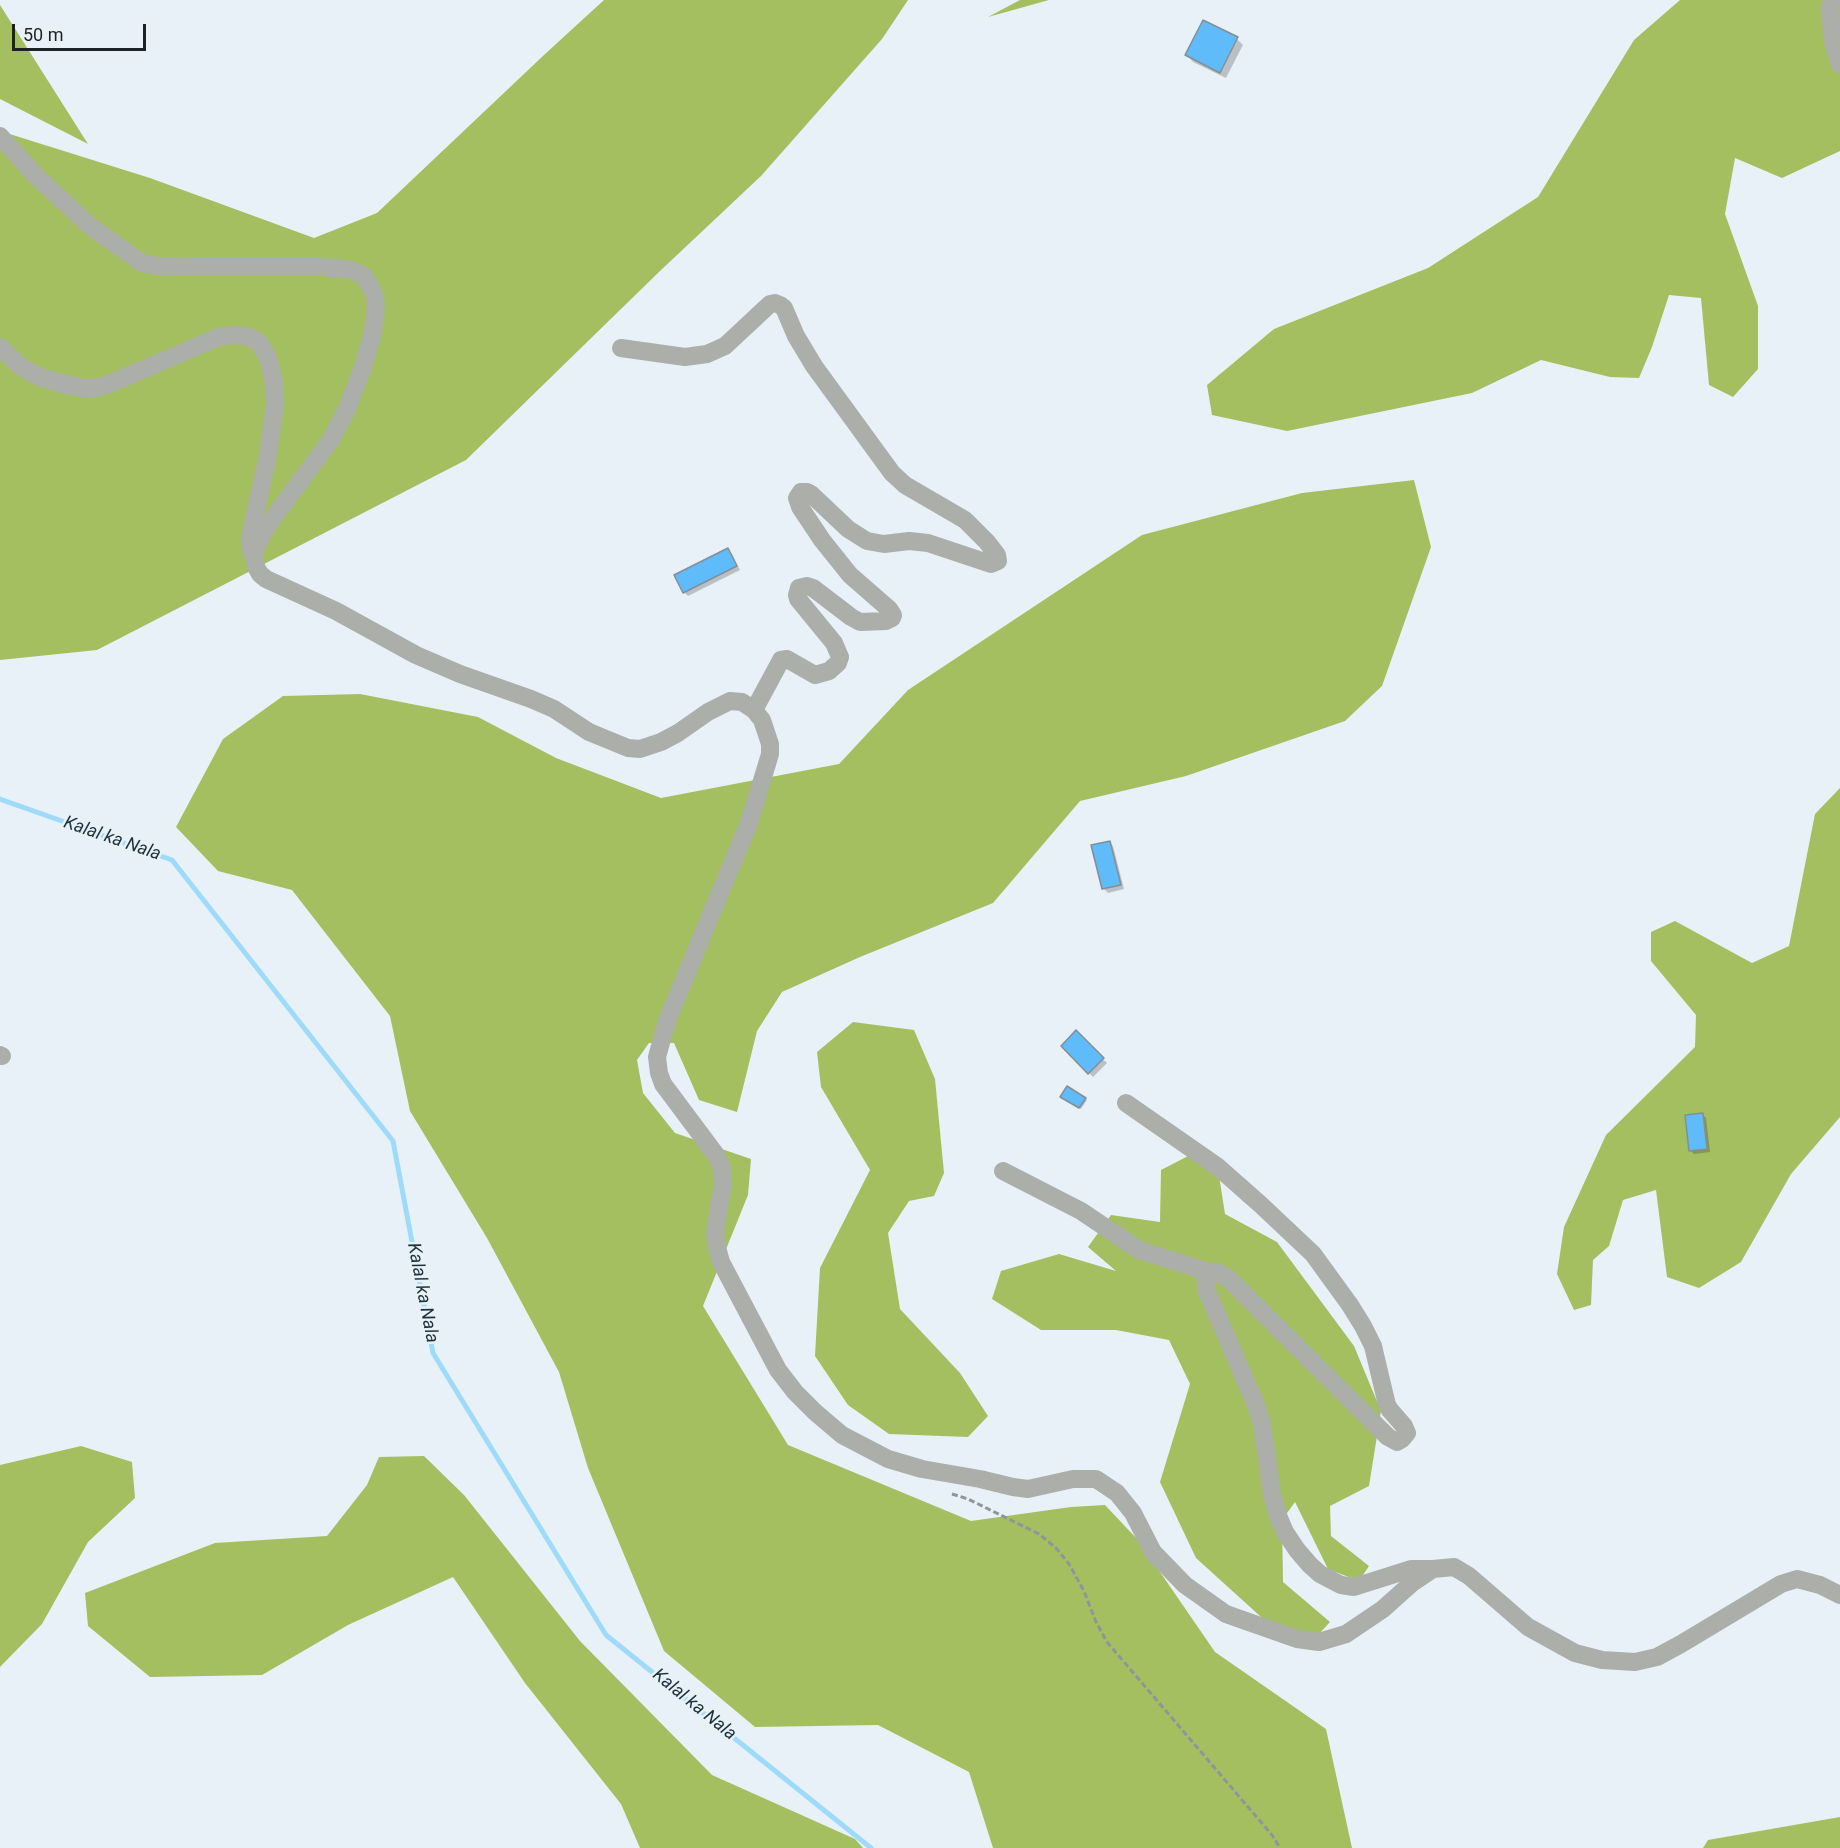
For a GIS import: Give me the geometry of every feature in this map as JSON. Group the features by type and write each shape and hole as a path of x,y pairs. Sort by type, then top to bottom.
{"street":[{"path":"1832,0 1830,8 1834,45 1840,64"},
{"path":"0,136 36,176 90,226 142,263 188,267 325,267 352,270 364,276 370,286 375,296 376,311 372,336 347,409 331,440 268,525 254,554 256,567"},
{"path":"621,348 685,357 707,354 725,346 770,304 780,305 784,308 796,336 814,366 892,473 905,485 965,520 999,558 996,563 991,564 928,543 909,541 884,544 867,541 848,529 811,494 801,492 797,498 800,507 822,540 850,575 885,604 893,615 890,620 886,621 860,622 813,588 807,586 800,588 797,595 800,603 834,643 840,657 838,663 830,670 815,675 787,659 781,660 754,710"},
{"path":"0,347 29,372 67,385 85,388 107,386 219,337 234,334 246,336 263,348 274,381 275,406 250,538 251,553 256,567 266,579 336,611 416,655 554,709 589,732 628,748 640,749 661,742 730,701 742,702 754,710 762,720 770,744 770,754 749,823 667,1020 657,1057 663,1084 699,1130 722,1168 723,1185 715,1232 722,1262 778,1370 815,1413 842,1435 888,1459 922,1468 1028,1489 1073,1479 1096,1479 1117,1493 1132,1514 1153,1552 1185,1585 1226,1614 1297,1639 1319,1642 1346,1634 1383,1609 1412,1583 1433,1569"},
{"path":"1003,1171 1082,1211 1139,1250 1209,1272 1217,1272 1228,1278 1388,1437 1396,1442 1402,1439 1407,1433 1387,1405 1373,1346 1350,1305 1317,1259 1261,1204 1218,1167 1126,1103"},
{"path":"1209,1272 1206,1288 1262,1423 1272,1494 1285,1532 1310,1565 1320,1574 1341,1585 1354,1587 1411,1569 1454,1567 1469,1576 1528,1627 1575,1653 1602,1660 1635,1662 1658,1657 1781,1584 1797,1579 1820,1585 1840,1595"}],"path":[{"path":"946,1492 968,1499 1039,1534 1056,1548 1069,1564 1084,1591 1096,1622 1107,1642 1272,1835 1280,1848"}],"green space":[{"path":"604,0 908,0 882,39 761,176 466,460 97,650 0,660 0,131 150,178 314,238 377,213"},
{"path":"1020,0 1049,0 988,17"},
{"path":"1680,0 1840,0 1840,151 1782,178 1735,158 1725,214 1758,306 1758,369 1733,397 1709,385 1701,298 1669,295 1639,378 1610,377 1541,360 1472,393 1287,431 1212,415 1207,385 1274,329 1428,268 1538,197 1634,40"},
{"path":"0,5 88,144 0,99"},
{"path":"1414,480 1431,547 1382,686 1345,721 1186,776 1080,801 993,903 860,957 782,992 757,1031 737,1112 699,1100 674,1043 649,1043 637,1060 643,1093 675,1133 751,1159 748,1195 703,1306 788,1445 971,1521 1071,1507 1105,1505 1138,1540 1215,1652 1326,1729 1352,1848 993,1848 969,1772 878,1725 755,1727 664,1651 588,1468 559,1372 487,1238 410,1111 390,1016 292,890 218,871 176,827 223,739 283,696 360,694 478,717 556,758 661,798 839,764 908,690 1142,535 1302,493"},
{"path":"1840,788 1840,1117 1791,1174 1741,1262 1699,1288 1667,1277 1656,1190 1623,1200 1609,1246 1593,1260 1591,1305 1574,1310 1557,1274 1564,1227 1606,1135 1695,1047 1696,1015 1651,961 1651,932 1675,921 1752,963 1789,946 1815,814"},
{"path":"853,1022 914,1030 935,1079 944,1173 934,1196 909,1201 888,1233 900,1309 960,1373 988,1416 968,1437 889,1434 848,1405 815,1356 820,1268 870,1170 821,1087 817,1052"},
{"path":"1194,1153 1217,1163 1225,1214 1277,1242 1354,1346 1381,1411 1369,1486 1330,1506 1331,1536 1369,1566 1359,1581 1328,1569 1295,1502 1282,1520 1283,1582 1330,1622 1318,1635 1271,1626 1196,1558 1160,1482 1190,1384 1169,1340 1116,1330 1041,1330 992,1299 1001,1271 1059,1254 1116,1271 1088,1247 1111,1215 1160,1222 1161,1170"},
{"path":"81,1446 132,1462 135,1498 88,1542 42,1624 0,1667 0,1465"},
{"path":"424,1456 464,1495 580,1641 712,1775 855,1839 863,1848 640,1848 621,1804 525,1683 453,1577 348,1625 262,1675 150,1677 88,1626 85,1593 215,1543 327,1536 367,1485 379,1457"},
{"path":"1840,1817 1840,1848 1703,1848 1708,1840"}],"building":[{"path":"1203,20 1238,37 1220,73 1185,55"},
{"path":"728,548 737,566 683,593 674,575"},
{"path":"1110,841 1121,885 1102,889 1091,845"},
{"path":"1076,1030 1104,1058 1088,1074 1061,1046"},
{"path":"1067,1086 1086,1098 1079,1108 1060,1097"},
{"path":"1703,1113 1707,1149 1689,1151 1685,1115"}],"waterway":[{"name":"Kalal ka Nala","path":"0,799 172,860 393,1141 433,1353 606,1635 871,1848"}]}
